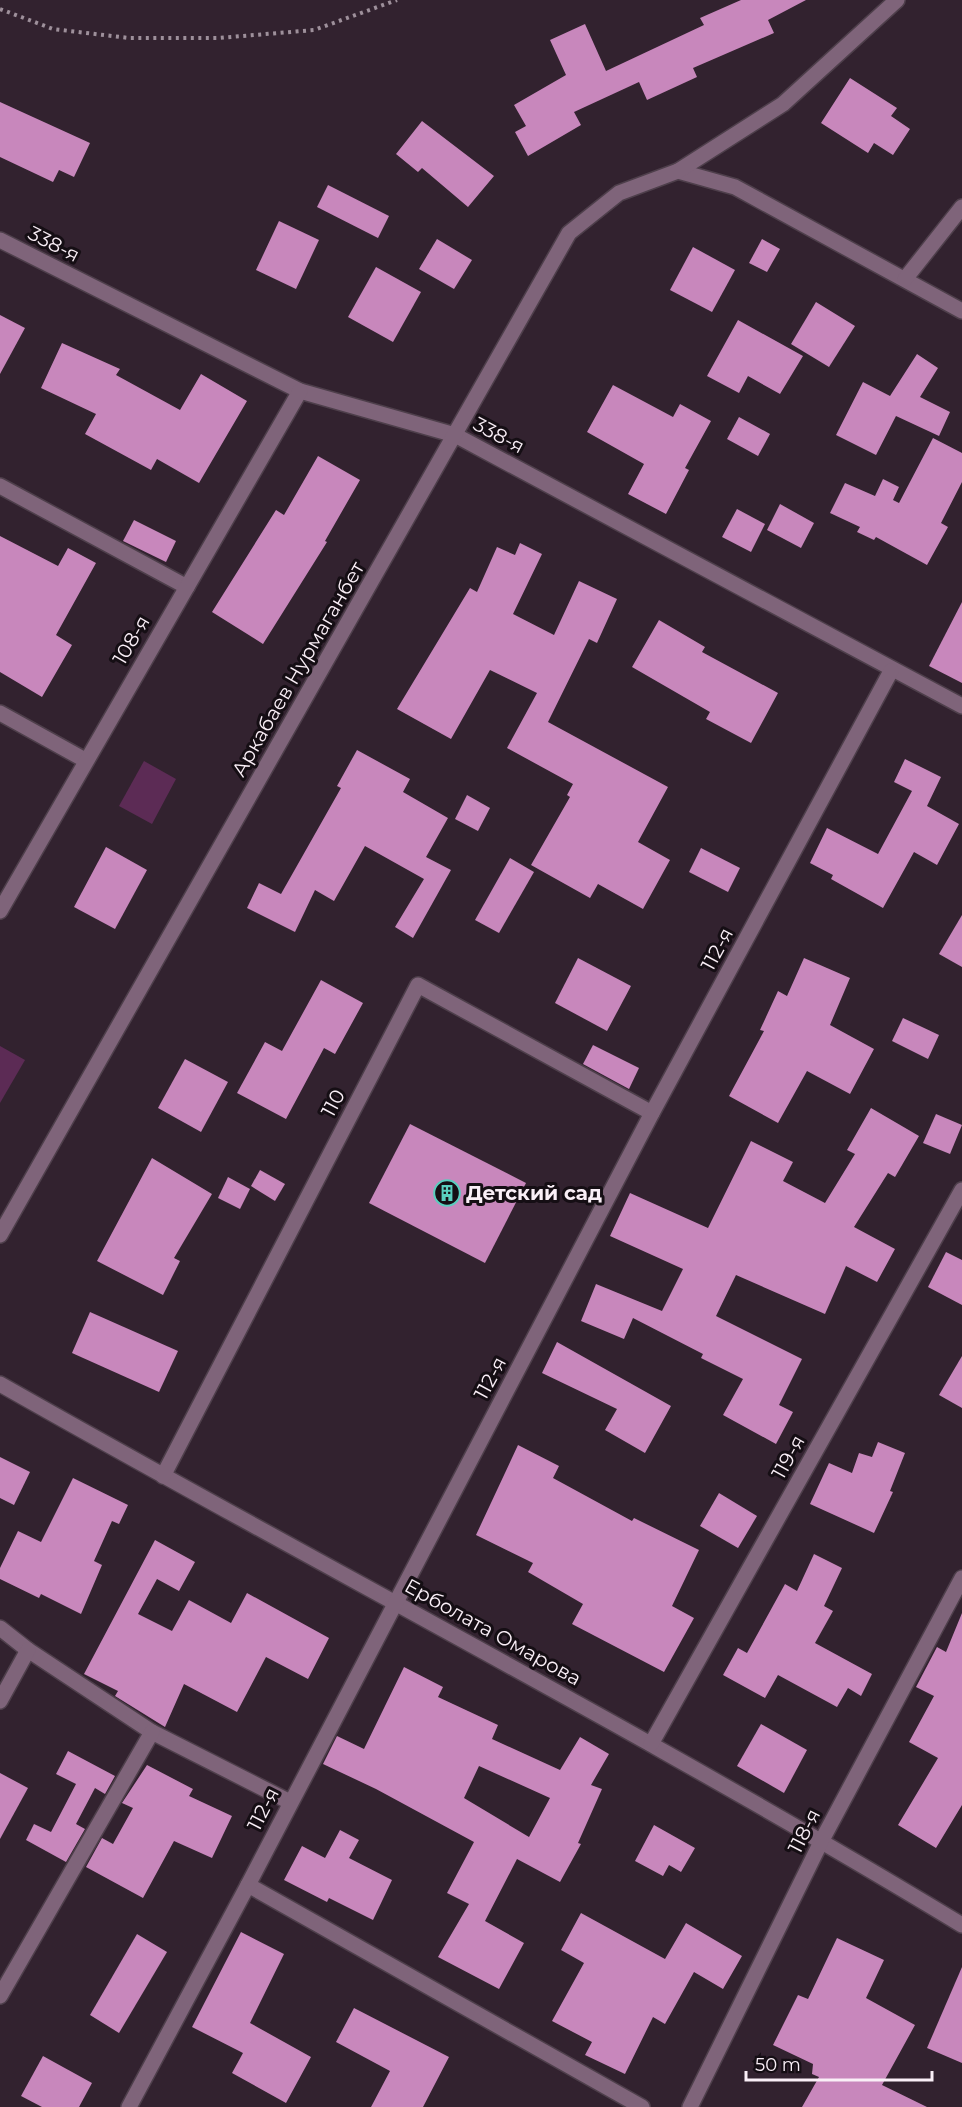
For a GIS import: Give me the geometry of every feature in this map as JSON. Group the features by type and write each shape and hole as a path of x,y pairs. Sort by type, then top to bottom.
{"street":[{"name":"Аркабаев Нурмаганбет","path":"0,1235 569,233 619,193 678,171 783,104 897,0"},
{"path":"678,171 735,187 962,311"},
{"path":"905,279 962,207"},
{"name":"338-я","path":"0,240 300,391 455,435 891,671 962,706"},
{"name":"108-я","path":"0,911 85,760 300,391"},
{"path":"0,486 187,586"},
{"name":"112-я","path":"129,2107 248,1885 652,1113 891,671"},
{"path":"0,713 85,760"},
{"name":"110","path":"162,1476 418,985 652,1113"},
{"name":"119-я","path":"651,1744 962,1190"},
{"name":"Ерболата Омарова","path":"0,1384 162,1476 396,1602 822,1840 962,1925"},
{"name":"118-я","path":"690,2107 822,1840 962,1578"},
{"path":"0,1628 28,1650 152,1732 290,1802"},
{"path":"0,1701 28,1650"},
{"path":"0,1996 152,1732"},
{"path":"248,1885 642,2107"}],"path":[{"path":"0,9 53,29 129,38 218,38 314,30 397,0"}],"shaded area":[{"path":"144,761 176,779 152,824 119,806"},
{"path":"0,1046 25,1060 0,1103"}],"building":[{"path":"741,0 806,0 768,20 774,33 693,68 697,77 647,100 639,82 574,112 581,125 528,156 515,132 526,126 514,105 566,75 550,40 585,24 606,71 704,25 700,18"},
{"path":"850,78 897,108 891,116 910,129 893,155 874,143 868,153 821,123"},
{"path":"0,102 90,143 74,177 59,170 53,182 0,157"},
{"path":"422,121 494,176 468,207 422,168 418,172 396,154"},
{"path":"328,185 389,216 378,238 317,207"},
{"path":"279,221 319,240 296,289 256,270"},
{"path":"437,239 472,260 454,289 419,269"},
{"path":"762,239 780,249 767,272 749,263"},
{"path":"693,247 735,270 712,312 670,290"},
{"path":"376,267 421,292 393,342 348,317"},
{"path":"816,302 855,326 829,367 791,344"},
{"path":"0,315 25,328 0,374"},
{"path":"738,320 803,356 780,394 748,376 739,393 707,376"},
{"path":"62,343 120,369 116,375 180,410 201,374 247,401 199,483 157,459 151,470 85,434 96,414 41,388"},
{"path":"917,354 938,368 920,397 950,412 939,436 896,416 876,455 836,435 863,382 890,396"},
{"path":"613,385 673,417 680,404 711,421 685,468 689,470 666,514 628,494 644,464 587,432"},
{"path":"739,417 770,434 758,456 727,439"},
{"path":"933,438 962,453 962,482 941,523 948,527 927,565 876,537 874,540 857,532 860,527 830,513 845,483 875,496 883,479 899,487 893,500 899,503"},
{"path":"318,456 360,480 325,541 327,542 263,644 212,612 276,510 284,515"},
{"path":"780,504 814,523 801,548 767,530"},
{"path":"737,509 765,524 751,552 722,537"},
{"path":"134,520 176,541 166,562 123,541"},
{"path":"0,536 58,566 68,548 96,563 56,635 72,645 42,697 0,672"},
{"path":"520,543 542,554 513,614 554,635 579,581 617,599 597,643 589,639 548,722 668,787 638,842 670,860 643,909 598,884 590,898 531,865 570,797 567,795 573,784 507,748 537,693 490,670 451,739 397,709 470,588 477,592 497,547 515,555"},
{"path":"962,602 962,683 929,666"},
{"path":"659,620 705,647 702,652 778,693 751,743 706,719 710,712 632,667"},
{"path":"357,750 410,779 403,792 448,818 426,857 451,870 413,938 395,927 424,879 365,846 334,901 315,890 295,932 247,908 259,883 281,894 341,788 337,786"},
{"path":"905,759 941,777 927,806 959,824 937,865 914,852 883,908 831,879 833,875 810,863 827,828 878,854 912,791 894,782"},
{"path":"467,795 490,808 478,831 455,819"},
{"path":"106,847 147,870 115,929 74,907"},
{"path":"701,848 740,868 728,892 689,872"},
{"path":"510,858 534,872 499,933 475,920"},
{"path":"962,915 962,967 939,954"},
{"path":"578,958 631,986 607,1031 555,1003"},
{"path":"804,958 850,978 830,1025 874,1049 850,1094 807,1071 778,1123 729,1096 764,1031 760,1030 778,991 787,996"},
{"path":"321,980 363,1003 335,1054 324,1048 286,1119 237,1093 265,1042 282,1051"},
{"path":"903,1018 939,1035 928,1059 892,1041"},
{"path":"593,1045 639,1068 629,1089 583,1064"},
{"path":"185,1059 228,1082 201,1132 158,1108"},
{"path":"871,1108 919,1136 895,1177 888,1173 854,1227 895,1249 877,1282 846,1266 825,1314 736,1275 716,1316 802,1359 779,1405 793,1412 776,1444 723,1415 743,1379 701,1358 703,1354 633,1318 624,1339 581,1321 596,1284 662,1311 683,1269 610,1236 630,1193 708,1228 751,1141 793,1162 783,1181 825,1203 855,1154 847,1150"},
{"path":"936,1114 962,1125 950,1154 923,1143"},
{"name":"Детский сад","path":"410,1124 526,1183 485,1263 369,1203"},
{"path":"152,1158 212,1194 174,1258 180,1261 163,1295 97,1261"},
{"path":"260,1170 285,1184 275,1201 251,1186"},
{"path":"228,1177 250,1189 240,1209 218,1198"},
{"path":"946,1252 962,1260 962,1305 928,1287"},
{"path":"90,1312 178,1351 159,1392 72,1353"},
{"path":"557,1342 671,1406 645,1453 605,1430 617,1409 542,1373"},
{"path":"962,1356 962,1408 939,1395"},
{"path":"878,1442 905,1453 890,1491 893,1492 874,1533 810,1504 829,1463 852,1473 859,1453 872,1457"},
{"path":"518,1445 559,1466 553,1478 632,1521 634,1518 699,1550 672,1606 694,1618 664,1672 572,1624 583,1604 528,1572 533,1563 476,1535"},
{"path":"0,1457 30,1472 14,1505 0,1498"},
{"path":"73,1478 128,1505 119,1524 112,1521 94,1561 102,1565 81,1614 41,1594 39,1598 0,1579 0,1568 18,1531 41,1542"},
{"path":"719,1493 757,1516 738,1548 700,1526"},
{"path":"155,1540 195,1562 179,1591 157,1579 138,1614 172,1631 189,1600 231,1623 247,1593 329,1638 308,1679 266,1657 237,1712 184,1684 165,1727 115,1696 118,1691 84,1674"},
{"path":"814,1554 842,1568 824,1606 833,1611 815,1643 872,1674 861,1696 848,1688 837,1707 778,1675 765,1698 723,1675 738,1648 747,1653 785,1584 797,1591"},
{"path":"962,1613 962,1805 936,1848 898,1825 938,1758 909,1742 934,1696 916,1687 937,1647 946,1652"},
{"path":"404,1667 443,1687 438,1697 498,1725 492,1739 560,1770 580,1737 609,1754 591,1785 602,1789 578,1843 581,1844 560,1882 517,1859 485,1921 524,1943 499,1989 438,1957 469,1904 447,1893 474,1842 376,1789 323,1764 337,1736 364,1749","holes":["479,1766 550,1798 529,1837 464,1798"]},
{"path":"761,1724 807,1750 784,1793 737,1766"},
{"path":"68,1751 115,1776 105,1794 95,1788 76,1824 85,1829 66,1862 26,1840 34,1824 51,1832 76,1784 56,1774"},
{"path":"147,1765 193,1789 189,1796 232,1816 212,1858 174,1841 143,1898 86,1867 102,1838 113,1844 133,1808 122,1803"},
{"path":"0,1773 28,1788 0,1839"},
{"path":"654,1825 695,1848 681,1872 669,1865 663,1876 635,1861"},
{"path":"340,1830 359,1840 349,1858 392,1880 373,1920 329,1898 327,1902 284,1880 302,1846 325,1858"},
{"path":"581,1913 665,1959 686,1923 742,1956 723,1989 694,1972 665,2024 653,2017 625,2074 585,2055 592,2042 552,2021 584,1963 561,1950"},
{"path":"241,1932 284,1954 250,2023 311,2057 286,2103 232,2073 243,2053 192,2027"},
{"path":"137,1934 167,1952 119,2033 90,2015"},
{"path":"837,1938 884,1960 866,1998 915,2025 882,2085 927,2107 802,2107 819,2077 812,2074 813,2064 773,2045 798,1995 808,1999"},
{"path":"962,1967 962,2063 927,2048"},
{"path":"354,2008 449,2057 423,2107 371,2107 390,2071 336,2042"},
{"path":"43,2056 92,2083 79,2107 42,2107 21,2096"}],"place":[{"name":"Детский сад","path":"447,1193"}]}
